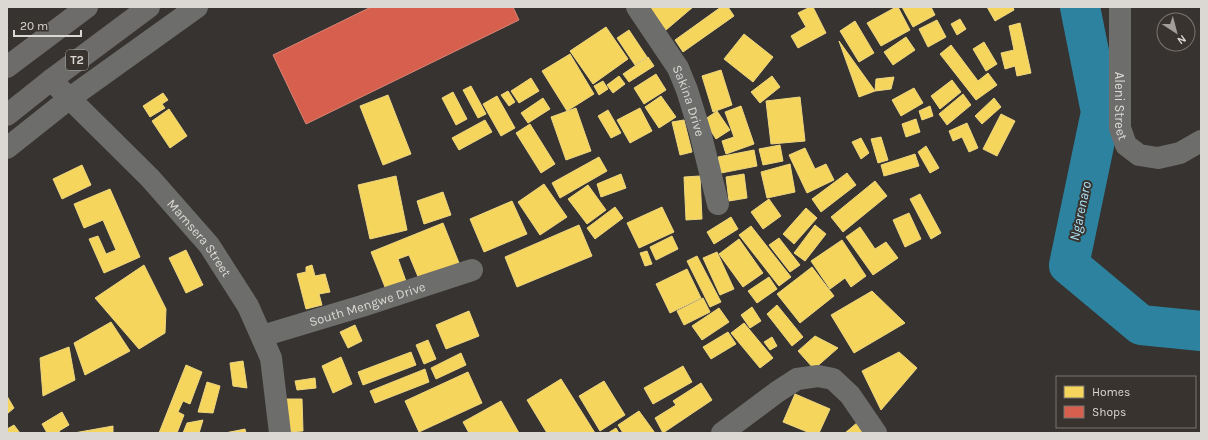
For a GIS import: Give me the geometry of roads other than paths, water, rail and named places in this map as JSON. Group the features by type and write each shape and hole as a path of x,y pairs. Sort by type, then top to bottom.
{"highway":[{"path":"7,67 87,7"},
{"name":"T2","path":"7,115 51,80 149,7"}],"street":[{"path":"7,148 70,98 197,7"},
{"name":"Sakina Drive","path":"637,7 678,68 687,90 700,132 718,204"},
{"name":"Aleni Street","path":"1120,7 1120,128 1126,145 1139,154 1158,158 1180,153 1201,141"},
{"name":"Mamsera Street","path":"51,80 150,178 209,244 248,306 271,358 280,433"},
{"name":"South Mengwe Drive","path":"262,336 362,306 472,270"},
{"path":"722,433 797,379 818,376 833,379 850,395 876,433"}],"waterway":[{"name":"Ngarenaro","path":"1080,7 1101,112 1069,265 1141,325 1201,331"}]}
